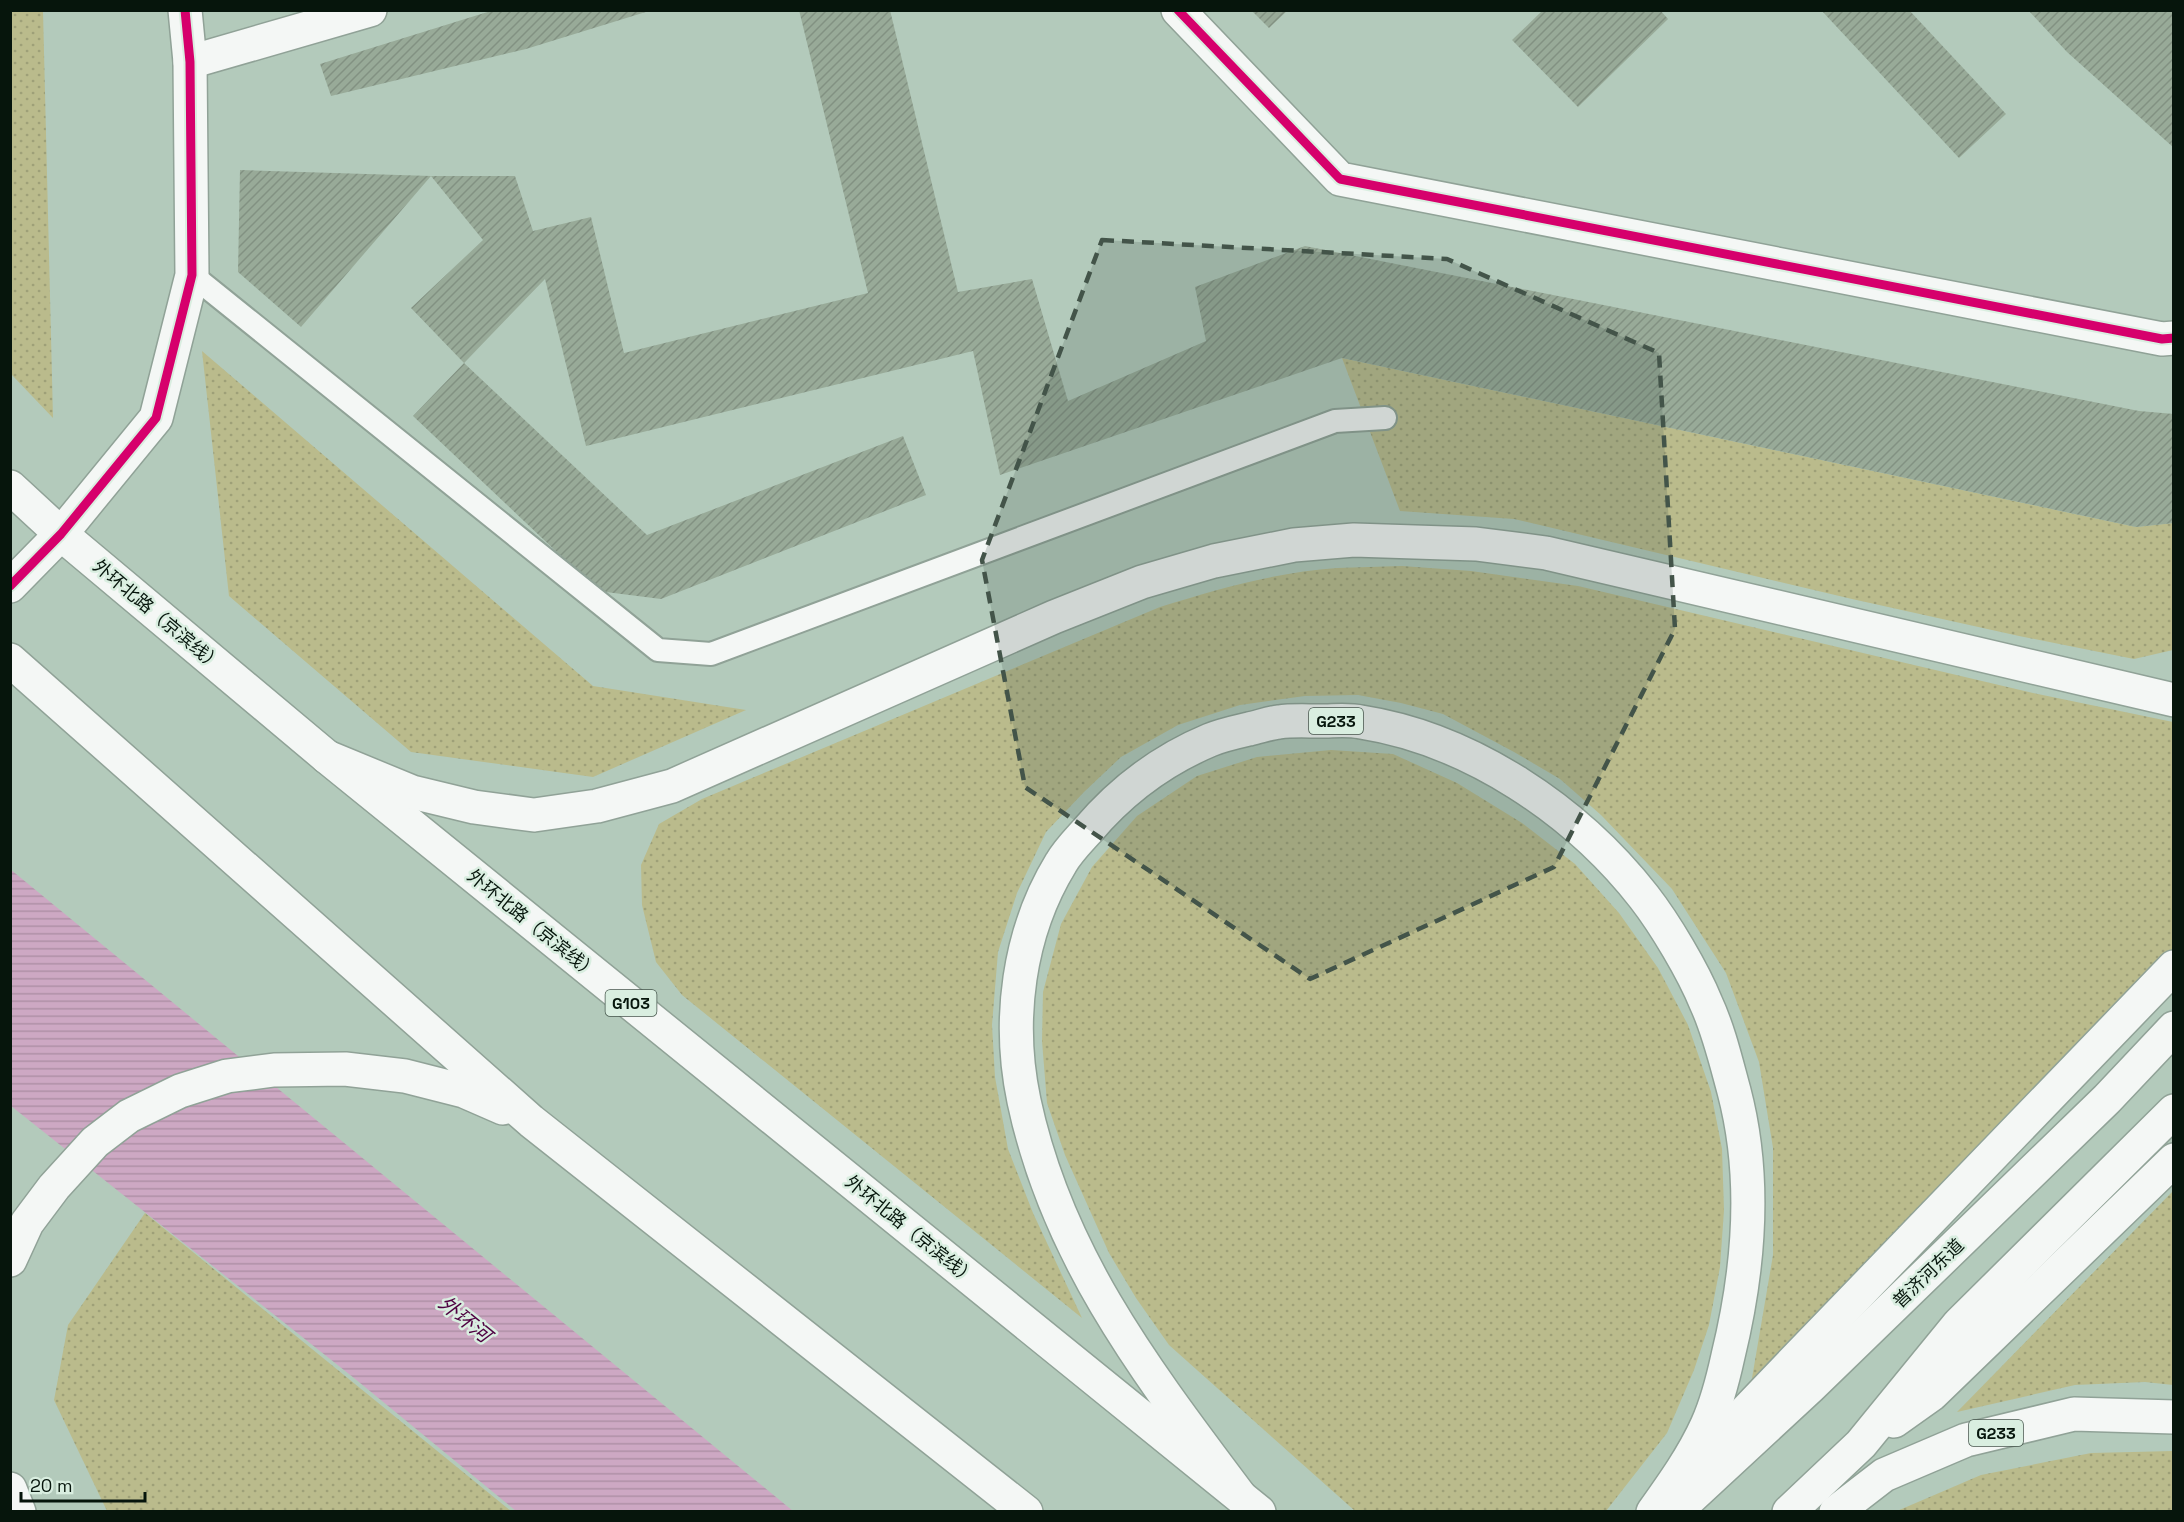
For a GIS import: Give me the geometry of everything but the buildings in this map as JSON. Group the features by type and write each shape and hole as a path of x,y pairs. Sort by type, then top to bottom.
{"main road":[{"path":"10,586 61,534 156,418 192,275 190,62 185,10"},
{"path":"190,62 370,10"},
{"path":"1178,10 1340,179 2162,339 2174,338"},
{"name":"外环北路（京滨线）","path":"10,487 61,534 327,757 1249,1503"},
{"path":"327,757 412,792 474,807 534,815 597,806 672,786 1054,617 1142,582 1214,561 1294,544 1354,540 1476,544 1546,553 2174,700"},
{"path":"10,660 531,1121 1026,1512"},
{"name":"G233","path":"1249,1503 1162,1392 1129,1344 1098,1294 1075,1247 1051,1192 1036,1149 1024,1100 1017,1060 1017,1002 1035,913 1063,860 1101,814 1152,770 1213,738 1280,721 1358,721 1427,738 1484,763 1535,795 1576,826 1614,863 1645,898 1675,945 1706,1001 1724,1051 1742,1120 1748,1226 1744,1284 1723,1377 1708,1423 1687,1464 1653,1512"},
{"path":"1660,1512 1728,1431 2174,967"},
{"name":"普济河东道","path":"1675,1512 1810,1388 2107,1099 2174,1028"},
{"path":"10,1260 27,1223 54,1187 95,1142 129,1116 180,1091 226,1076 274,1070 345,1069 405,1076 464,1091 531,1121"},
{"path":"1788,1512 1861,1444 1959,1324 2174,1111"},
{"path":"1861,1444 1932,1394 2174,1160"},
{"name":"G233","path":"1836,1512 1884,1475 1966,1440 2074,1414 2174,1417"},
{"path":"10,1489 19,1512"}],"lane":[{"path":"192,275 658,650 711,654 1335,421 1385,418"}],"highlighted area":[{"path":"1102,240 1447,259 1659,353 1675,629 1554,867 1310,979 1025,787 982,560"}],"green space":[{"path":"11,10 43,11 53,418 11,374"},
{"path":"202,351 593,686 746,710 593,777 411,752 229,596"},
{"path":"1342,358 2136,527 2173,523 2173,650 2134,659 1852,599 1514,519 1400,511"},
{"path":"1402,566 1471,571 1578,586 2033,693 2173,722 2173,954 1751,1384 1773,1255 1773,1148 1759,1062 1726,973 1672,889 1601,815 1560,779 1443,714 1358,695 1305,696 1240,705 1178,725 1121,757 1046,832 1017,893 998,952 992,1025 995,1077 1008,1149 1033,1213 1082,1318 682,995 656,962 642,905 641,865 659,824 702,799 1160,607 1225,588 1292,573 1337,568"},
{"path":"1331,750 1393,754 1457,783 1522,823 1575,864 1619,913 1658,968 1688,1025 1711,1092 1722,1149 1724,1210 1720,1267 1709,1325 1694,1370 1667,1433 1606,1511 1355,1511 1169,1345 1136,1298 1109,1253 1065,1155 1047,1103 1042,1041 1043,992 1061,924 1092,867 1137,816 1197,776 1257,757"},
{"path":"2173,1191 2173,1385 2145,1382 2075,1385 1957,1412"},
{"path":"145,1213 511,1511 107,1511 54,1400 68,1325"},
{"path":"2173,1451 2173,1511 1897,1511 1981,1475 2091,1453"}],"water":[{"name":"外环河","path":"10,869 793,1511 516,1511 354,1378 11,1106"}],"cycle path":[{"path":"10,586 61,534 156,418 192,275 190,62 185,10"},
{"path":"1178,10 1340,179 2162,339 2174,338"}]}
